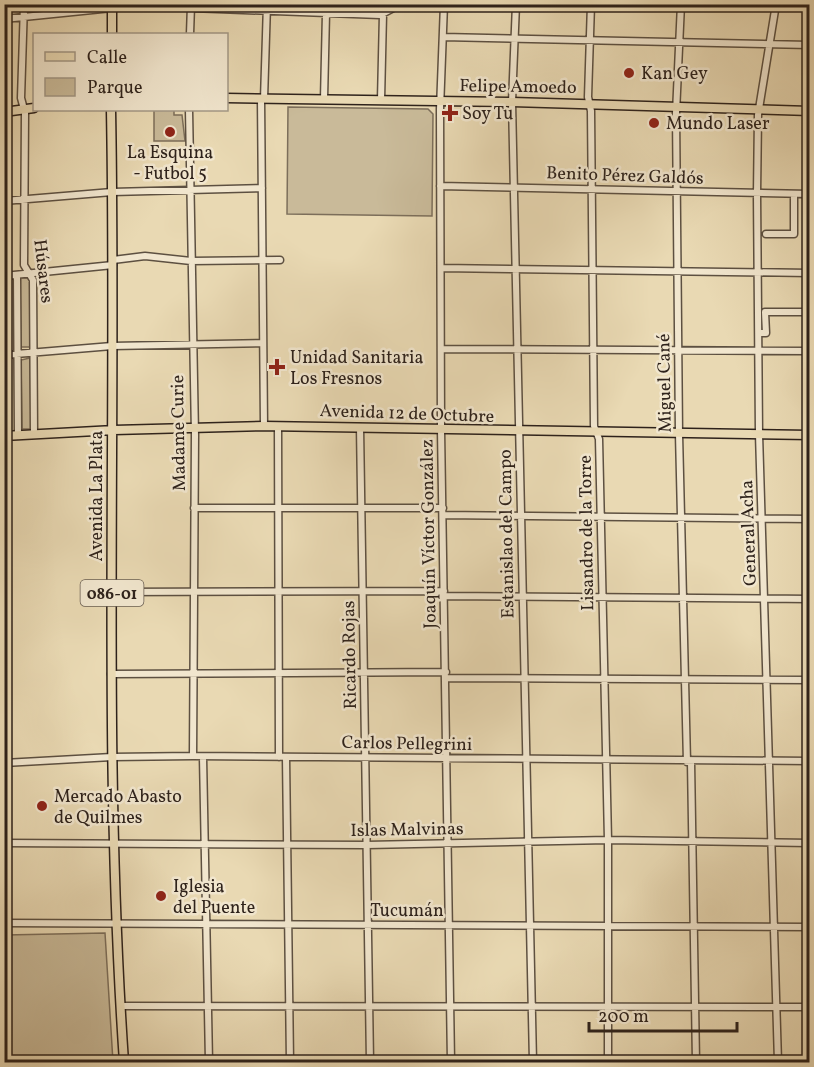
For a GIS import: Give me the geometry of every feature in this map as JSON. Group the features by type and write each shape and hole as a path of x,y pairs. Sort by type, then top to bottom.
{"main road":[{"path":"112,6 112,33"},
{"name":"Felipe Amoedo","path":"228,98 512,102 810,111"},
{"path":"4,112 33,108"},
{"name":"Avenida La Plata","path":"111,111 114,429 112,757 124,1062"},
{"name":"Avenida 12 de Octubre","path":"4,436 114,429 264,426 518,432 810,435"}],"street":[{"name":"Húsares","path":"24,4 21,98 24,109 24,265 33,280 34,434"},
{"path":"324,99 326,13 331,4"},
{"path":"379,4 383,14 381,100"},
{"path":"190,33 191,6 383,14 401,4"},
{"name":"Joaquín Víctor González","path":"444,4 440,101 441,430 451,1062"},
{"name":"Estanislao del Campo","path":"516,4 512,102 520,517 532,926 533,1062"},
{"name":"Lisandro de la Torre","path":"591,4 594,426 597,433 601,517 607,760 608,1062"},
{"name":"Miguel Cané","path":"681,4 677,107 679,434 693,840 696,1062"},
{"name":"General Acha","path":"776,4 759,110 757,194 759,434 778,1062"},
{"path":"4,19 112,6"},
{"path":"264,426 262,188 267,8"},
{"path":"443,37 810,45"},
{"name":"Madame Curie","path":"189,111 194,428 193,756"},
{"name":"Benito Pérez Galdós","path":"440,186 810,194"},
{"path":"4,201 112,192 262,188"},
{"path":"766,234 794,234 794,194"},
{"path":"4,276 113,263 146,256 191,261 280,260"},
{"path":"441,268 810,273"},
{"name":"Húsares","path":"17,275 18,435"},
{"path":"759,333 766,333 765,312 803,312"},
{"path":"4,355 112,346 263,343"},
{"path":"441,349 810,351"},
{"path":"278,426 279,674 287,844 290,1062"},
{"name":"Ricardo Rojas","path":"360,427 370,1062"},
{"path":"194,508 362,508 520,517 810,519"},
{"path":"112,592 362,590 522,598 810,599"},
{"path":"111,674 364,673 525,678 810,680"},
{"name":"Carlos Pellegrini","path":"4,763 112,757 193,756 689,762 810,761"},
{"path":"204,757 209,1062"},
{"name":"Islas Malvinas","path":"4,843 367,845 530,840 810,843"},
{"name":"Tucumán","path":"4,923 810,927"},
{"path":"121,1006 208,1004 810,1007"}],"green space":[{"path":"374,4 378,12 331,11 335,5"},
{"path":"288,107 428,109 433,114 432,216 287,214"},
{"name":"La Esquina - Futbol 5","path":"154,111 174,111 174,115 182,115 185,141 154,141"},
{"path":"30,276 30,347 21,347 20,278"},
{"path":"30,358 31,429 22,429 21,360"},
{"path":"105,933 113,1062 7,1062 5,935"}],"place":[{"name":"Kan Gey","path":"629,73"},
{"name":"Soy Tu","path":"450,113"},
{"name":"Mundo Laser","path":"654,123"},
{"name":"La Esquina - Futbol 5","path":"170,132"},
{"name":"Unidad Sanitaria Los Fresnos","path":"277,367"},
{"name":"Mercado Abasto de Quilmes","path":"42,806"},
{"name":"Iglesia del Puente","path":"161,896"}]}
